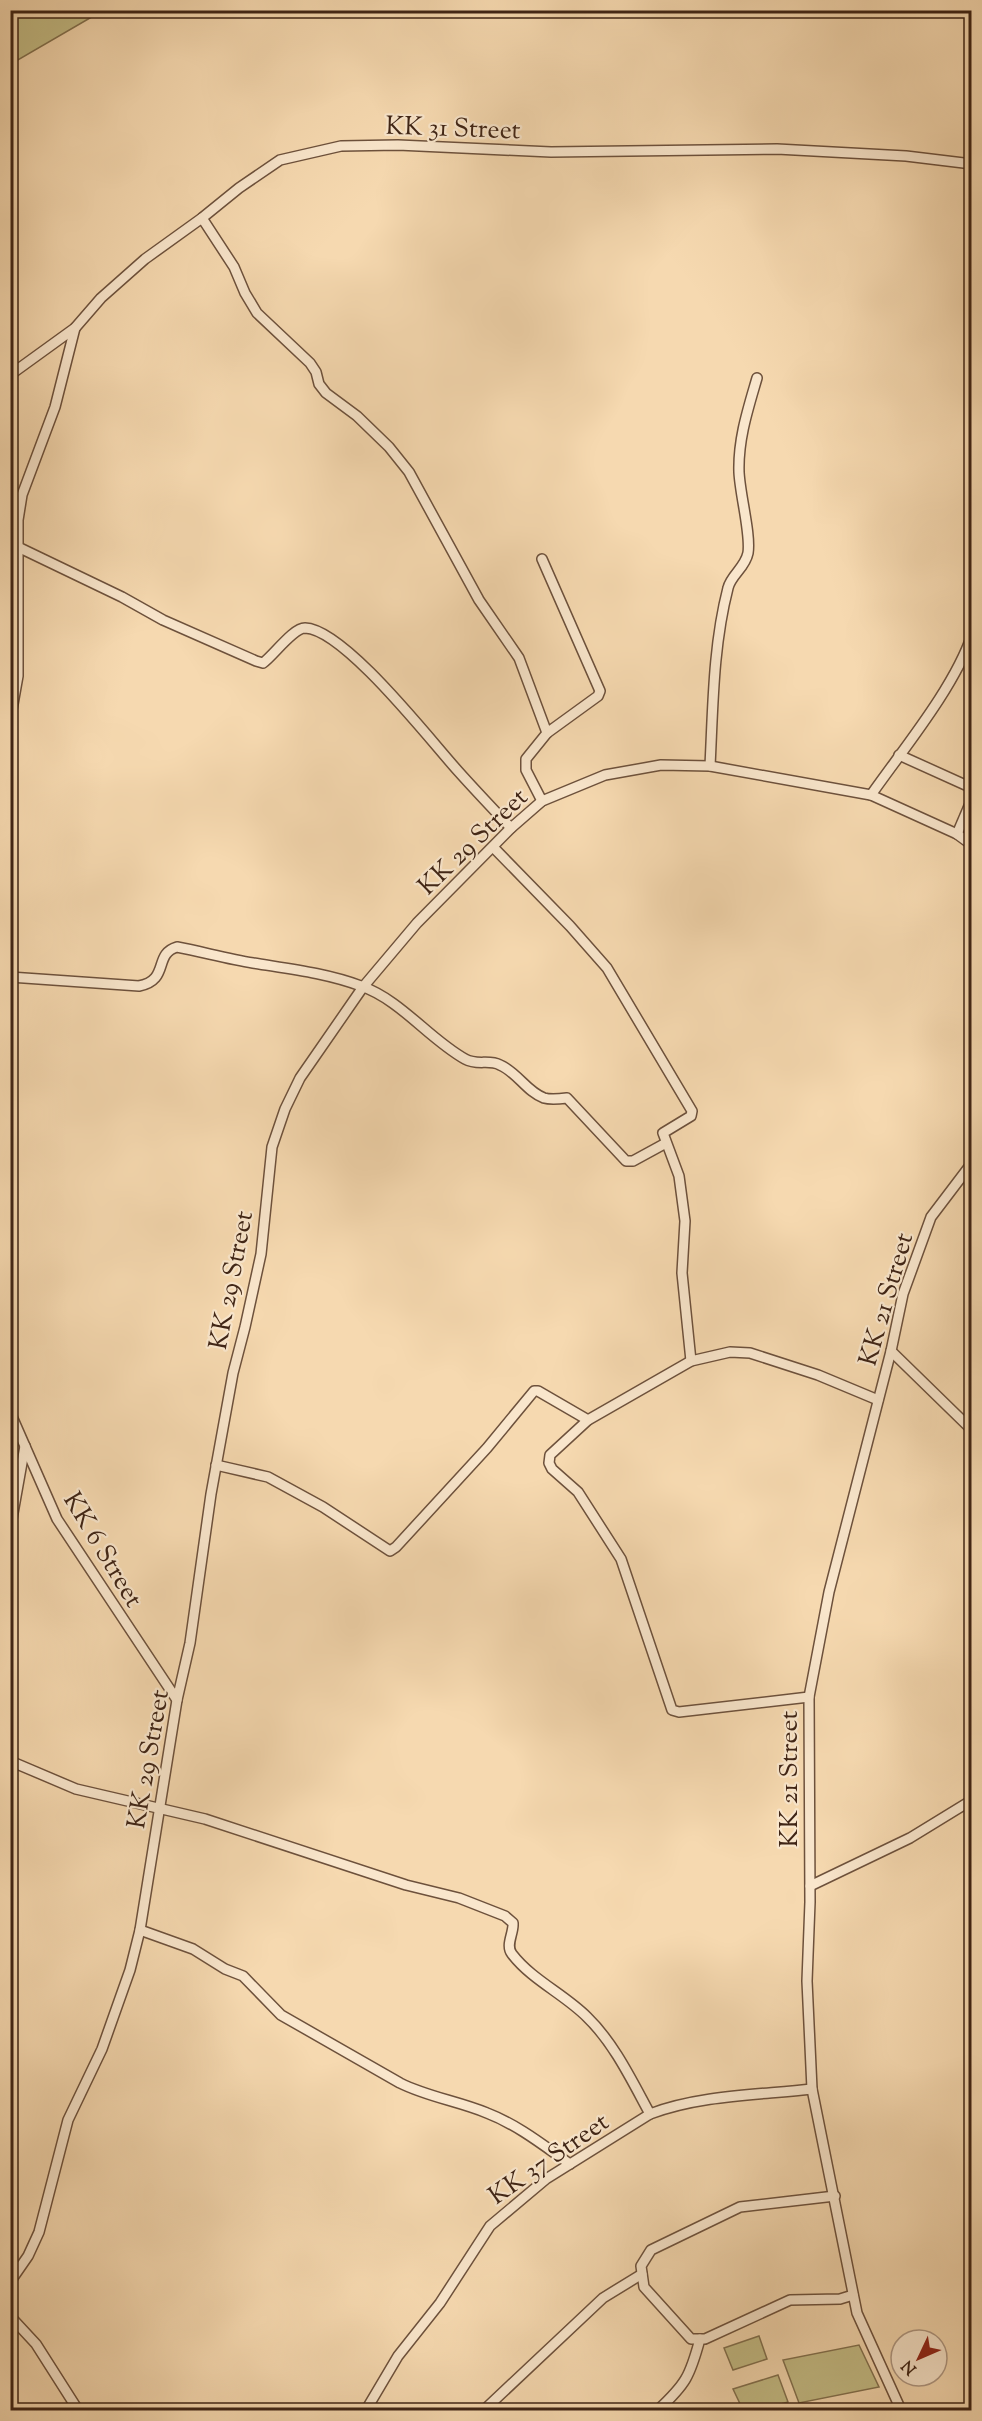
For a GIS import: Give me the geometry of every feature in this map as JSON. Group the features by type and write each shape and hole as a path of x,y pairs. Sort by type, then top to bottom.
{"street":[{"name":"KK 31 Street","path":"10,375 75,328 101,298 145,259 239,188 280,160 341,146 398,145 551,152 777,149 906,156 972,164"},
{"path":"202,218 234,267 257,313 310,363 316,372 319,384 326,393 357,416 389,447 409,472 479,600 519,658 547,733"},
{"path":"10,721 18,676 20,548 18,520 22,495 55,406 75,328"},
{"path":"710,766 716,649 728,585 742,568 748,555 739,471 740,440 758,378"},
{"path":"20,548 122,597 163,620 255,661 263,663 303,628 316,630 336,641 383,686 511,828"},
{"path":"542,559 600,691 598,696 547,733 526,759 526,770 542,801"},
{"path":"872,795 965,656 972,635"},
{"path":"899,755 972,788"},
{"name":"KK 29 Street","path":"10,2282 28,2256 39,2232 68,2120 102,2049 130,1970 140,1930 177,1700 190,1643 216,1464 233,1373 261,1254 272,1147 285,1109 300,1078 363,987 417,923 511,828 542,801 605,775 661,765 710,766 872,795 957,834 972,845"},
{"path":"957,834 972,799"},
{"path":"493,847 570,926 607,968 692,1111 691,1116 666,1129 663,1133 679,1176 685,1221 682,1273 691,1361"},
{"path":"10,977 139,986 151,984 156,980 165,955 170,949 177,947 250,963 324,975 363,987 397,1007 439,1042 467,1060 479,1065 498,1063 513,1072 544,1098 567,1098 626,1161 633,1161 666,1143"},
{"name":"KK 21 Street","path":"901,2410 865,2333 853,2295 812,2089 807,1981 810,1886 809,1697 829,1592 891,1351 903,1294 931,1217 972,1163"},
{"path":"891,1351 972,1430"},
{"path":"809,1697 679,1712 672,1710 621,1559 578,1492 552,1469 549,1463 550,1455 588,1420 691,1361 730,1352 750,1353 819,1375 878,1400"},
{"path":"216,1464 268,1477 323,1507 390,1551 487,1448 534,1391 538,1391 588,1420"},
{"name":"KK 6 Street","path":"10,1412 57,1519 177,1700"},
{"path":"10,1530 25,1445"},
{"path":"10,1761 76,1789 159,1807 270,1839 406,1885 459,1898 509,1919 513,1927 509,1944 512,1954 588,2017 628,2073 650,2114"},
{"path":"810,1886 910,1838 972,1800"},
{"path":"140,1930 186,1946 225,1969 243,1976 281,2015 300,2028 378,2068 416,2091 486,2112 507,2122 570,2164"},
{"name":"KK 37 Street","path":"366,2410 398,2356 441,2303 490,2226 538,2185 650,2114 681,2104 812,2089"},
{"path":"835,2196 740,2207 651,2250 641,2266 644,2287 691,2338 700,2339 705,2339 790,2300 840,2299 853,2295"},
{"path":"484,2410 603,2298 642,2274"},
{"path":"10,2316 36,2344 78,2410"},
{"path":"658,2410 682,2388 691,2372 700,2339"}],"shaded area":[{"path":"11,10 102,10 102,11 11,64"},
{"path":"759,2336 767,2359 733,2370 724,2348"},
{"path":"859,2345 879,2387 799,2403 783,2360"},
{"path":"778,2375 788,2402 760,2410 743,2410 733,2389"}]}
